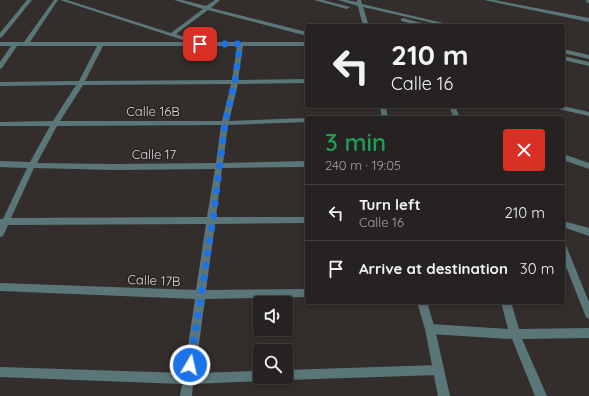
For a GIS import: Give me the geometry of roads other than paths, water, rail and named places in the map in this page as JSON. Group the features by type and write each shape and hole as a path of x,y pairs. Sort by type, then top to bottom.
{"street":[{"path":"0,36 30,0"},
{"path":"26,44 56,0"},
{"path":"62,0 200,44"},
{"path":"176,0 305,33"},
{"path":"172,34 218,0"},
{"path":"316,0 361,5 422,24"},
{"path":"340,0 444,24"},
{"path":"486,0 589,20"},
{"path":"523,0 529,8"},
{"path":"361,5 366,24"},
{"path":"0,44 305,44"},
{"path":"0,67 15,44"},
{"path":"0,233 2,222 32,165 55,124 81,83 101,44"},
{"path":"186,396 200,295 213,220 225,123 235,81 240,44"},
{"path":"565,51 589,57"},
{"path":"565,58 589,64"},
{"path":"0,84 305,81"},
{"path":"564,108 589,114"},
{"name":"Calle 16B","path":"0,124 225,123 305,120"},
{"path":"565,158 589,166"},
{"name":"Calle 17","path":"0,164 220,166 305,164"},
{"path":"2,222 305,220"},
{"path":"565,225 589,232"},
{"path":"565,253 589,314"},
{"name":"Calle 17B","path":"0,287 200,295 305,293"},
{"path":"423,304 430,329 444,396"},
{"path":"507,304 515,334 541,396"},
{"path":"430,329 515,334 589,333"},
{"path":"293,375 438,370"},
{"path":"0,372 188,379 253,376"}]}
